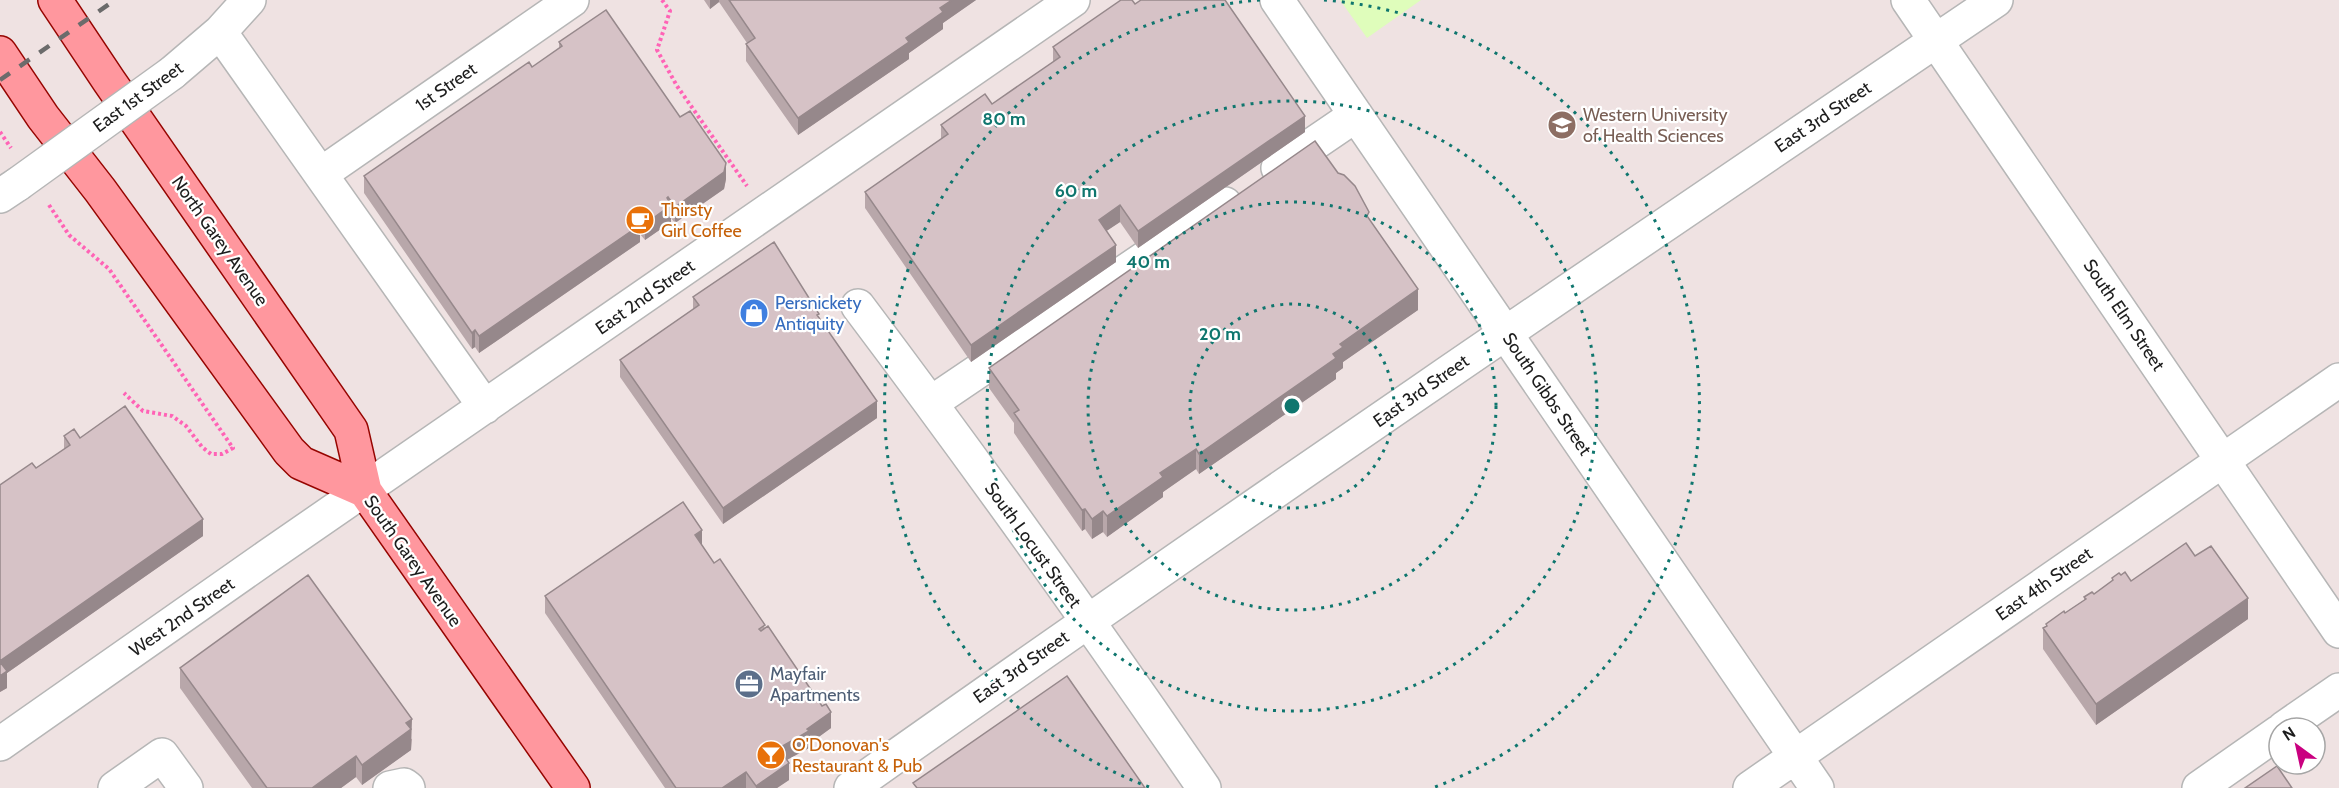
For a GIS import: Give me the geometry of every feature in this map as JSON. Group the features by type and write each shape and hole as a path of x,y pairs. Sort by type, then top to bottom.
{"main road":[{"name":"North Garey Avenue","path":"55,0 351,430 364,491"},
{"name":"South Garey Avenue","path":"0,53 43,117 100,190 289,451 301,464 364,491 573,788"}],"street":[{"name":"East 1st Street","path":"21,193 172,73 220,32 249,0"},
{"name":"1st Street","path":"321,174 572,0"},
{"name":"East 2nd Street","path":"364,491 1073,0"},
{"name":"South Gibbs Street","path":"1277,0 1817,788"},
{"name":"South Elm Street","path":"1908,0 2339,631"},
{"name":"East 3rd Street","path":"870,783 1088,620 1996,0"},
{"path":"220,32 485,407"},
{"path":"931,403 1356,115"},
{"name":"South Locust Street","path":"858,306 1088,620 1204,788"},
{"name":"East 4th Street","path":"1750,788 2339,380"},
{"name":"West 2nd Street","path":"0,744 364,491"},
{"path":"2301,716 2339,690"},
{"path":"2199,788 2267,740"},
{"path":"115,788 162,755 186,788"},
{"path":"390,788 404,784 408,788"}],"path":[{"path":"662,0 670,11 657,50 677,86 747,187"},
{"path":"0,132 13,151"},
{"path":"21,193 109,269 232,448 222,454 211,454 202,447 186,426 172,416 143,411 124,393"}],"green space":[{"path":"1340,0 1421,0 1367,38"}],"building":[{"path":"729,0 952,0 940,8 943,12 906,38 909,42 798,118 746,44 755,38"},
{"path":"1121,0 1132,0 1135,4 1141,0 1225,0 1305,116 1138,231 1120,205 1099,220 1116,245 971,345 865,192 948,134 941,125 985,94 992,104 1060,57 1053,47"},
{"path":"606,10 680,117 690,111 726,163 724,172 675,207 668,197 671,205 645,224 640,217 636,220 640,225 479,336 475,330 472,333 364,176 529,62 532,67 562,46 559,42"},
{"path":"1315,141 1338,173 1344,175 1355,186 1369,212 1367,216 1418,289 1340,344 1343,347 1333,354 1336,358 1199,454 1196,449 1160,473 1163,477 1107,516 1103,511 1092,519 1085,509 1082,510 1014,413 1019,410 989,368"},
{"path":"774,242 819,314 817,315 877,401 723,508 620,360 699,305 693,297"},
{"path":"125,406 203,519 0,661 0,485 32,463 36,468 70,445 64,436 74,429 80,438"},
{"path":"683,502 702,530 695,535 714,563 720,559 765,625 759,629 761,631 768,626 822,706 826,704 831,712 807,729 809,731 779,748 789,763 756,786 746,772 722,788 676,788 545,596"},
{"path":"2186,543 2195,556 2211,546 2248,598 2096,704 2043,628 2064,611 2065,613 2086,599 2084,597 2092,592 2094,594 2119,573 2121,575 2125,572 2131,581"},
{"path":"308,575 412,719 406,723 411,729 362,765 356,756 312,788 267,788 180,668"},
{"path":"0,662 7,671 0,676"},
{"path":"1067,676 1145,788 917,788 913,783"},
{"path":"2267,773 2267,776 2284,776 2292,788 2245,788"}],"railway":[{"path":"0,80 115,0"}],"place":[{"name":"Western University of Health Sciences","path":"1562,125"},
{"name":"Thirsty Girl Coffee","path":"640,220"},
{"name":"Persnickety Antiquity","path":"754,313"},
{"name":"Mayfair Apartments","path":"749,684"},
{"name":"O'Donovan's Restaurant & Pub","path":"771,755"}]}
